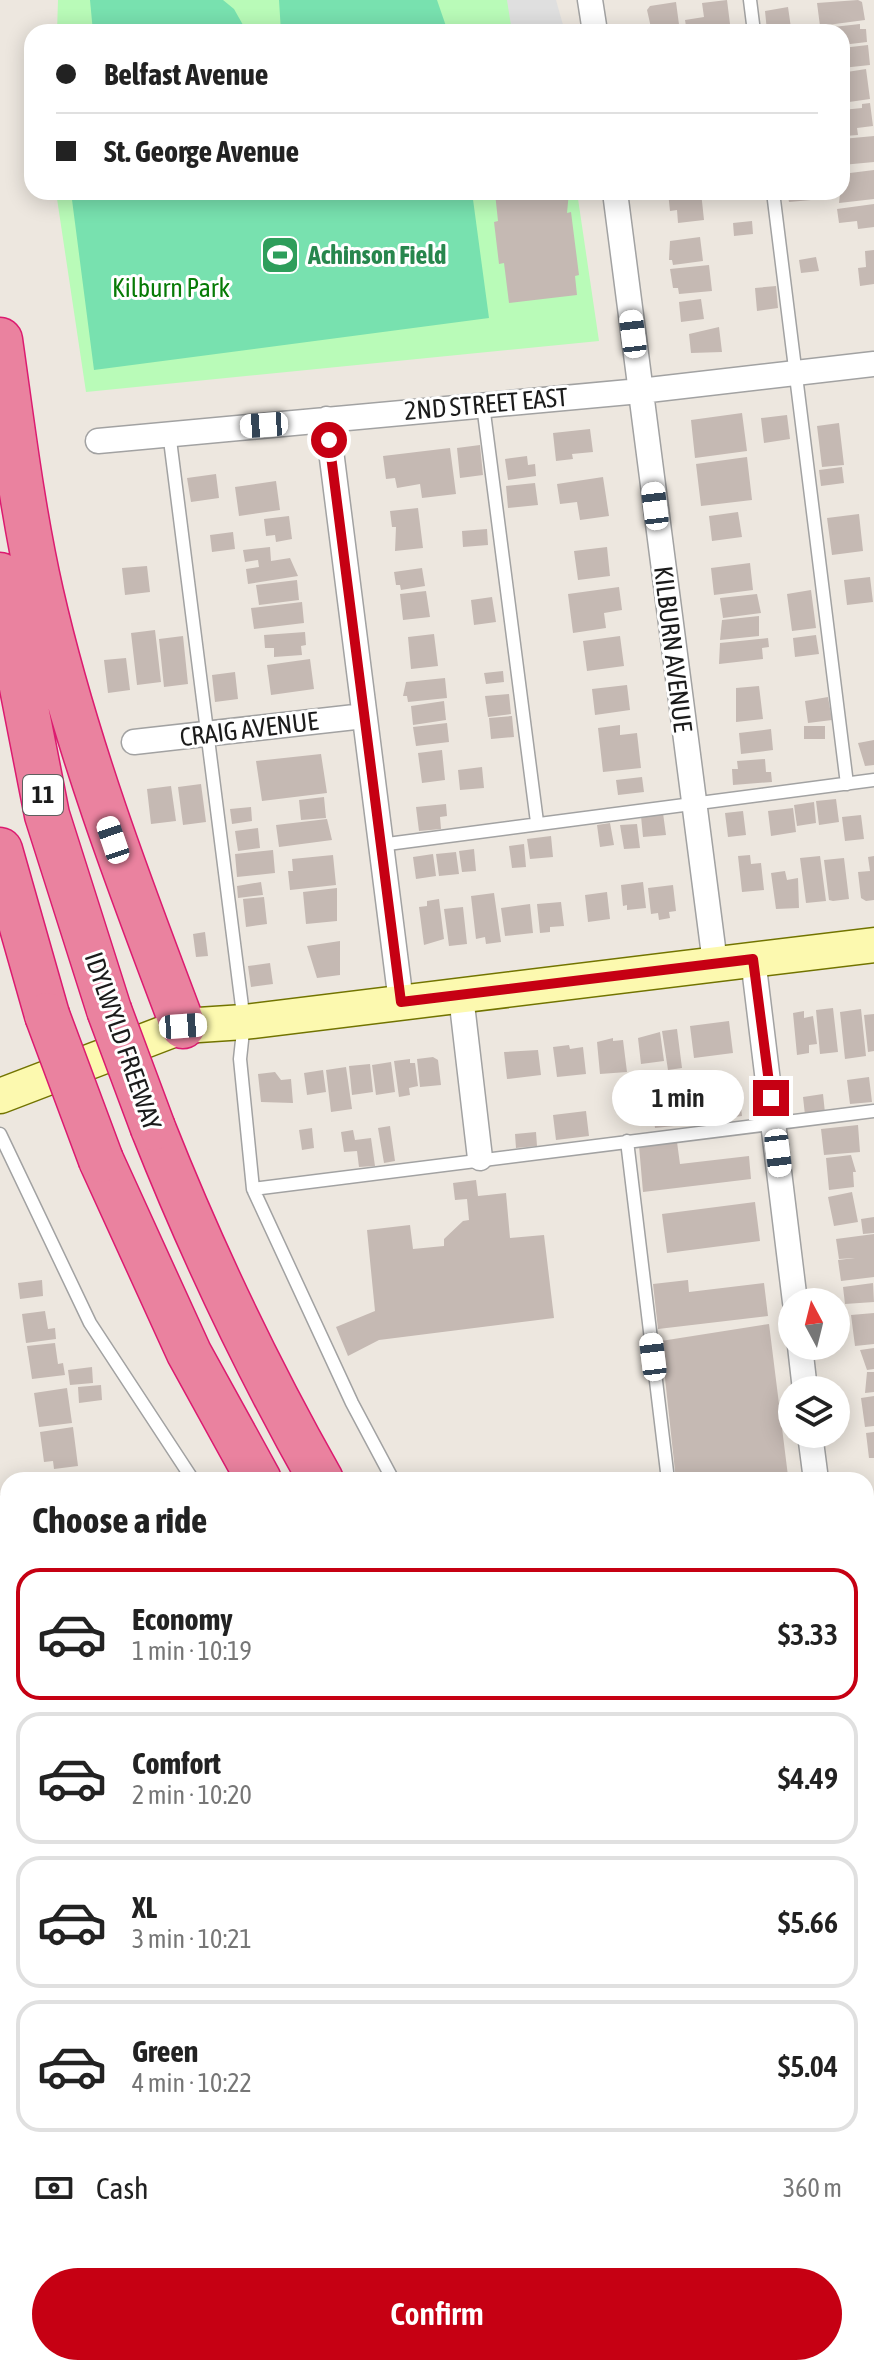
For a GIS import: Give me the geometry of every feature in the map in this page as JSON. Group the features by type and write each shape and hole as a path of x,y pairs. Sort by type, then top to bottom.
{"highway":[{"path":"0,340 17,468 41,591 76,728 122,868 183,1026"},
{"name":"IDYLWYLD FREEWAY","path":"0,575 47,815 109,1010 187,1213 317,1472"},
{"path":"0,850 47,1015 101,1160 189,1353 255,1472"}],"street":[{"path":"590,0 594,24"},
{"name":"KILBURN AVENUE","path":"616,200 715,963"},
{"name":"2ND STREET EAST","path":"98,441 483,403 640,391 874,364"},
{"path":"327,419 401,1002"},
{"name":"CRAIG AVENUE","path":"134,742 364,716"},
{"path":"0,1096 183,1026 244,1022 874,945"},
{"path":"753,959 793,1288"},
{"path":"461,996 480,1158"},
{"path":"812,1448 815,1472"}],"lane":[{"path":"750,0 753,24"},
{"path":"774,200 847,784"},
{"path":"483,403 537,822"},
{"path":"169,432 244,1022 240,1059 253,1189 352,1403 389,1472"},
{"path":"380,845 874,780"},
{"path":"253,1189 480,1158 874,1111"},
{"path":"0,1134 90,1323 188,1472"},
{"path":"627,1141 667,1472"}],"green space":[{"path":"58,0 553,0 556,24 57,24"},
{"path":"90,0 223,0 234,9 242,24 92,24"},
{"path":"279,0 437,0 445,24 280,24"},
{"name":"Achinson Field","path":"57,200 578,200 599,341 86,392"},
{"name":"Achinson Field","path":"72,200 473,200 489,318 94,370"}],"shaded area":[{"path":"507,0 556,0 563,24 511,24"}],"building":[{"path":"727,0 730,24 686,24 685,20 704,17 702,3"},
{"path":"858,0 862,2 865,20 820,24 817,3"},
{"path":"676,2 679,24 650,24 647,10 650,6"},
{"path":"788,7 790,24 766,24 765,11"},
{"path":"860,24 860,29 866,29 867,42 850,44 850,25"},
{"path":"868,45 870,65 850,67 850,47"},
{"path":"866,69 870,99 850,102 850,72"},
{"path":"870,103 873,126 857,128 858,135 850,136 850,109 862,108 862,104"},
{"path":"874,136 874,162 850,164 850,138"},
{"path":"874,170 874,199 839,203 839,200 850,200 850,173"},
{"path":"496,200 568,200 567,213 571,212 579,275 575,276 577,295 509,303 504,263 499,264 494,222 498,221"},
{"path":"669,200 702,200 704,220 678,223 677,210 670,211"},
{"path":"874,204 874,227 858,229 857,221 839,223 837,209"},
{"path":"752,221 753,234 734,236 733,223"},
{"path":"700,237 703,261 673,265 669,260 670,241"},
{"path":"874,250 874,284 860,286 858,268 866,267 865,251"},
{"path":"816,257 819,271 801,273 799,260"},
{"path":"709,265 712,291 679,294 678,288 673,288 670,269"},
{"path":"776,286 778,308 757,311 755,288"},
{"path":"701,299 704,319 681,322 679,302"},
{"path":"719,327 722,352 691,353 689,334"},
{"path":"742,413 747,451 695,458 691,420"},
{"path":"787,415 790,439 764,443 761,418"},
{"path":"839,423 844,465 822,467 817,426"},
{"path":"590,429 593,452 572,454 573,459 556,461 553,433"},
{"path":"480,445 483,475 460,478 457,448"},
{"path":"450,448 456,494 422,498 420,484 397,488 395,478 386,479 383,456"},
{"path":"527,456 528,465 535,464 536,476 508,480 505,459"},
{"path":"747,457 752,500 701,506 696,464"},
{"path":"842,467 844,483 821,486 819,470"},
{"path":"216,474 219,498 191,502 187,478"},
{"path":"603,477 609,516 580,520 577,502 560,504 557,484"},
{"path":"276,481 280,510 239,516 235,487"},
{"path":"535,483 538,505 508,508 506,486"},
{"path":"418,508 423,548 395,551 396,527 392,527 390,511"},
{"path":"738,512 742,537 712,541 709,516"},
{"path":"859,514 863,551 832,555 827,518"},
{"path":"289,516 292,539 276,542 275,535 266,536 264,519"},
{"path":"487,529 488,545 463,547 462,531"},
{"path":"233,532 235,549 212,552 210,535"},
{"path":"270,547 271,561 290,558 298,576 248,584 246,569 259,567 258,560 245,562 243,550"},
{"path":"607,547 610,576 578,580 574,551"},
{"path":"750,563 753,590 714,595 711,568"},
{"path":"147,566 150,592 125,595 122,568"},
{"path":"422,568 425,586 401,590 400,585 396,585 394,572"},
{"path":"870,577 873,602 847,605 844,580"},
{"path":"297,580 299,600 259,605 256,585"},
{"path":"619,587 622,610 604,613 606,628 573,633 568,594"},
{"path":"811,590 816,628 792,631 787,594"},
{"path":"426,591 430,617 403,620 400,594"},
{"path":"757,594 761,613 723,618 720,598"},
{"path":"492,597 496,622 474,625 471,600"},
{"path":"302,602 304,623 254,629 251,608"},
{"path":"759,616 759,636 720,640 722,620"},
{"path":"155,630 161,682 137,685 131,633"},
{"path":"305,632 306,645 301,646 302,655 274,657 274,648 265,648 264,635"},
{"path":"434,634 438,666 411,669 408,637"},
{"path":"816,635 819,654 795,657 793,638"},
{"path":"183,636 188,684 164,687 159,639"},
{"path":"620,636 624,666 587,671 583,641"},
{"path":"768,638 769,647 762,648 763,659 719,664 720,643"},
{"path":"126,658 130,690 108,693 104,660"},
{"path":"310,659 314,689 271,695 267,665"},
{"path":"503,671 504,682 486,684 484,673"},
{"path":"235,672 238,699 215,702 212,675"},
{"path":"445,678 447,698 408,702 407,696 403,696 406,682"},
{"path":"627,685 630,710 595,715 592,689"},
{"path":"759,686 763,719 736,722 736,688"},
{"path":"509,694 511,714 488,717 485,696"},
{"path":"828,697 832,720 808,723 805,701"},
{"path":"444,701 446,720 413,725 411,706"},
{"path":"512,716 514,737 491,739 489,718"},
{"path":"447,723 449,742 416,746 413,727"},
{"path":"620,725 620,735 637,733 641,768 603,772 598,728"},
{"path":"804,726 825,726 825,739 804,739"},
{"path":"771,729 773,750 741,754 739,733"},
{"path":"874,740 874,765 865,766 858,743"},
{"path":"442,750 445,780 422,783 418,753"},
{"path":"321,754 327,793 262,801 256,761"},
{"path":"765,759 766,772 771,772 772,782 733,785 732,769 738,769 737,761"},
{"path":"482,767 484,788 460,790 458,770"},
{"path":"642,777 644,792 618,795 616,780"},
{"path":"201,784 206,822 183,825 178,787"},
{"path":"171,786 176,821 151,824 147,789"},
{"path":"324,797 326,818 301,820 299,800"},
{"path":"836,799 839,822 819,825 816,801"},
{"path":"814,802 816,823 797,826 794,805"},
{"path":"446,804 447,816 440,817 441,829 419,831 416,807"},
{"path":"251,807 252,821 232,824 230,809"},
{"path":"793,808 796,832 771,836 768,811"},
{"path":"743,811 746,835 728,837 725,813"},
{"path":"663,813 666,835 643,837 641,816"},
{"path":"861,815 864,839 845,841 842,817"},
{"path":"327,819 332,840 279,847 276,825"},
{"path":"610,823 614,845 600,847 597,825"},
{"path":"637,824 640,848 624,849 620,825"},
{"path":"258,828 260,848 238,851 235,831"},
{"path":"551,836 553,857 530,859 527,839"},
{"path":"524,844 526,867 512,868 509,846"},
{"path":"474,849 476,871 462,872 459,851"},
{"path":"273,850 275,873 237,877 235,854"},
{"path":"456,852 459,874 439,876 436,854"},
{"path":"433,854 436,876 416,879 413,857"},
{"path":"333,855 336,885 290,890 288,871 293,871 292,859"},
{"path":"750,855 751,864 761,863 764,890 742,892 738,856"},
{"path":"820,856 826,901 806,903 800,858"},
{"path":"874,856 874,900 866,901 861,898 858,872 870,871 868,857"},
{"path":"844,858 849,899 829,900 824,860"},
{"path":"785,871 787,880 798,878 799,908 776,909 771,873"},
{"path":"261,882 263,895 238,898 237,886"},
{"path":"643,882 646,908 627,910 627,905 623,906 621,885"},
{"path":"673,885 676,911 669,912 670,918 659,920 658,913 651,914 648,888"},
{"path":"337,888 337,921 306,924 303,892"},
{"path":"607,892 610,919 588,922 585,895"},
{"path":"494,893 501,942 486,944 485,937 476,939 471,896"},
{"path":"264,897 267,924 246,927 243,899"},
{"path":"439,899 444,939 424,945 419,907 427,906 427,901"},
{"path":"561,902 564,926 550,927 550,932 540,933 537,904"},
{"path":"530,904 533,933 505,936 501,908"},
{"path":"463,907 467,944 449,946 444,909"},
{"path":"205,932 208,956 196,957 193,934"},
{"path":"340,941 340,975 317,978 307,946"},
{"path":"270,963 273,984 251,987 248,966"},
{"path":"833,1008 838,1052 820,1054 816,1010"},
{"path":"861,1009 866,1056 845,1059 840,1012"},
{"path":"804,1011 804,1018 813,1016 817,1044 809,1045 809,1053 797,1055 793,1013"},
{"path":"874,1014 874,1051 868,1052 864,1015"},
{"path":"729,1021 733,1053 694,1058 690,1026"},
{"path":"677,1029 682,1068 668,1070 662,1031"},
{"path":"660,1032 664,1061 641,1064 638,1038"},
{"path":"613,1038 613,1041 623,1040 627,1072 600,1074 597,1042"},
{"path":"569,1045 570,1049 583,1047 586,1074 557,1077 553,1047"},
{"path":"538,1050 541,1075 507,1079 504,1052"},
{"path":"433,1057 438,1060 441,1085 420,1087 417,1059"},
{"path":"410,1059 410,1063 415,1063 418,1086 409,1088 410,1095 399,1097 394,1061"},
{"path":"391,1062 395,1092 376,1095 372,1065"},
{"path":"370,1064 373,1092 352,1095 349,1066"},
{"path":"346,1067 352,1109 331,1112 326,1070"},
{"path":"323,1070 326,1092 307,1095 304,1073"},
{"path":"275,1072 281,1080 291,1079 293,1103 261,1102 258,1074"},
{"path":"869,1077 872,1102 850,1104 847,1080"},
{"path":"739,1092 742,1116 707,1121 704,1096"},
{"path":"823,1094 825,1113 805,1115 803,1097"},
{"path":"670,1102 674,1126 655,1128 652,1105"},
{"path":"586,1111 589,1136 556,1140 553,1115"},
{"path":"858,1125 860,1152 824,1155 821,1129"},
{"path":"390,1126 395,1161 384,1163 378,1128"},
{"path":"312,1128 314,1148 302,1150 299,1130"},
{"path":"353,1130 355,1140 371,1138 375,1166 359,1167 357,1151 344,1152 341,1132"},
{"path":"536,1132 537,1146 516,1148 515,1134"},
{"path":"677,1142 680,1164 749,1156 751,1179 643,1192 639,1146"},
{"path":"851,1155 856,1172 853,1172 854,1187 829,1190 826,1158"},
{"path":"476,1180 478,1196 506,1193 510,1238 544,1235 554,1318 379,1340 348,1356 336,1327 375,1311 367,1230 410,1225 413,1249 444,1246 444,1239 463,1221 469,1220 467,1199 455,1200 453,1183"},
{"path":"852,1192 858,1222 834,1226 828,1197"},
{"path":"755,1202 760,1241 667,1253 662,1214"},
{"path":"874,1217 874,1233 863,1234 861,1219"},
{"path":"874,1234 874,1277 841,1281 838,1260 855,1258 839,1259 836,1239"},
{"path":"42,1280 43,1296 20,1299 18,1283"},
{"path":"688,1280 689,1292 764,1283 768,1316 658,1329 653,1284"},
{"path":"873,1283 874,1302 850,1304 850,1288 843,1287"},
{"path":"45,1311 48,1329 55,1328 56,1339 26,1343 22,1314"},
{"path":"874,1313 874,1344 855,1346 851,1315"},
{"path":"769,1324 778,1396 778,1448 784,1448 788,1472 675,1472 661,1341"},
{"path":"55,1343 58,1364 63,1363 65,1375 32,1379 27,1346"},
{"path":"874,1348 874,1369 867,1370 860,1350"},
{"path":"92,1367 93,1383 70,1385 68,1370"},
{"path":"867,1372 874,1372 874,1392 865,1393"},
{"path":"101,1385 102,1400 79,1403 78,1387"},
{"path":"67,1388 72,1423 39,1427 34,1393"},
{"path":"874,1396 874,1426 865,1427 861,1398"},
{"path":"73,1427 78,1466 54,1469 53,1461 44,1462 40,1432"},
{"path":"874,1432 874,1458 869,1458 866,1433"}],"place":[{"name":"Achinson Field","path":"280,255"}],"route":[{"path":"329,440 401,1002 753,959 771,1098"}],"park label":[{"name":"Kilburn Park","path":"171,288"}]}
